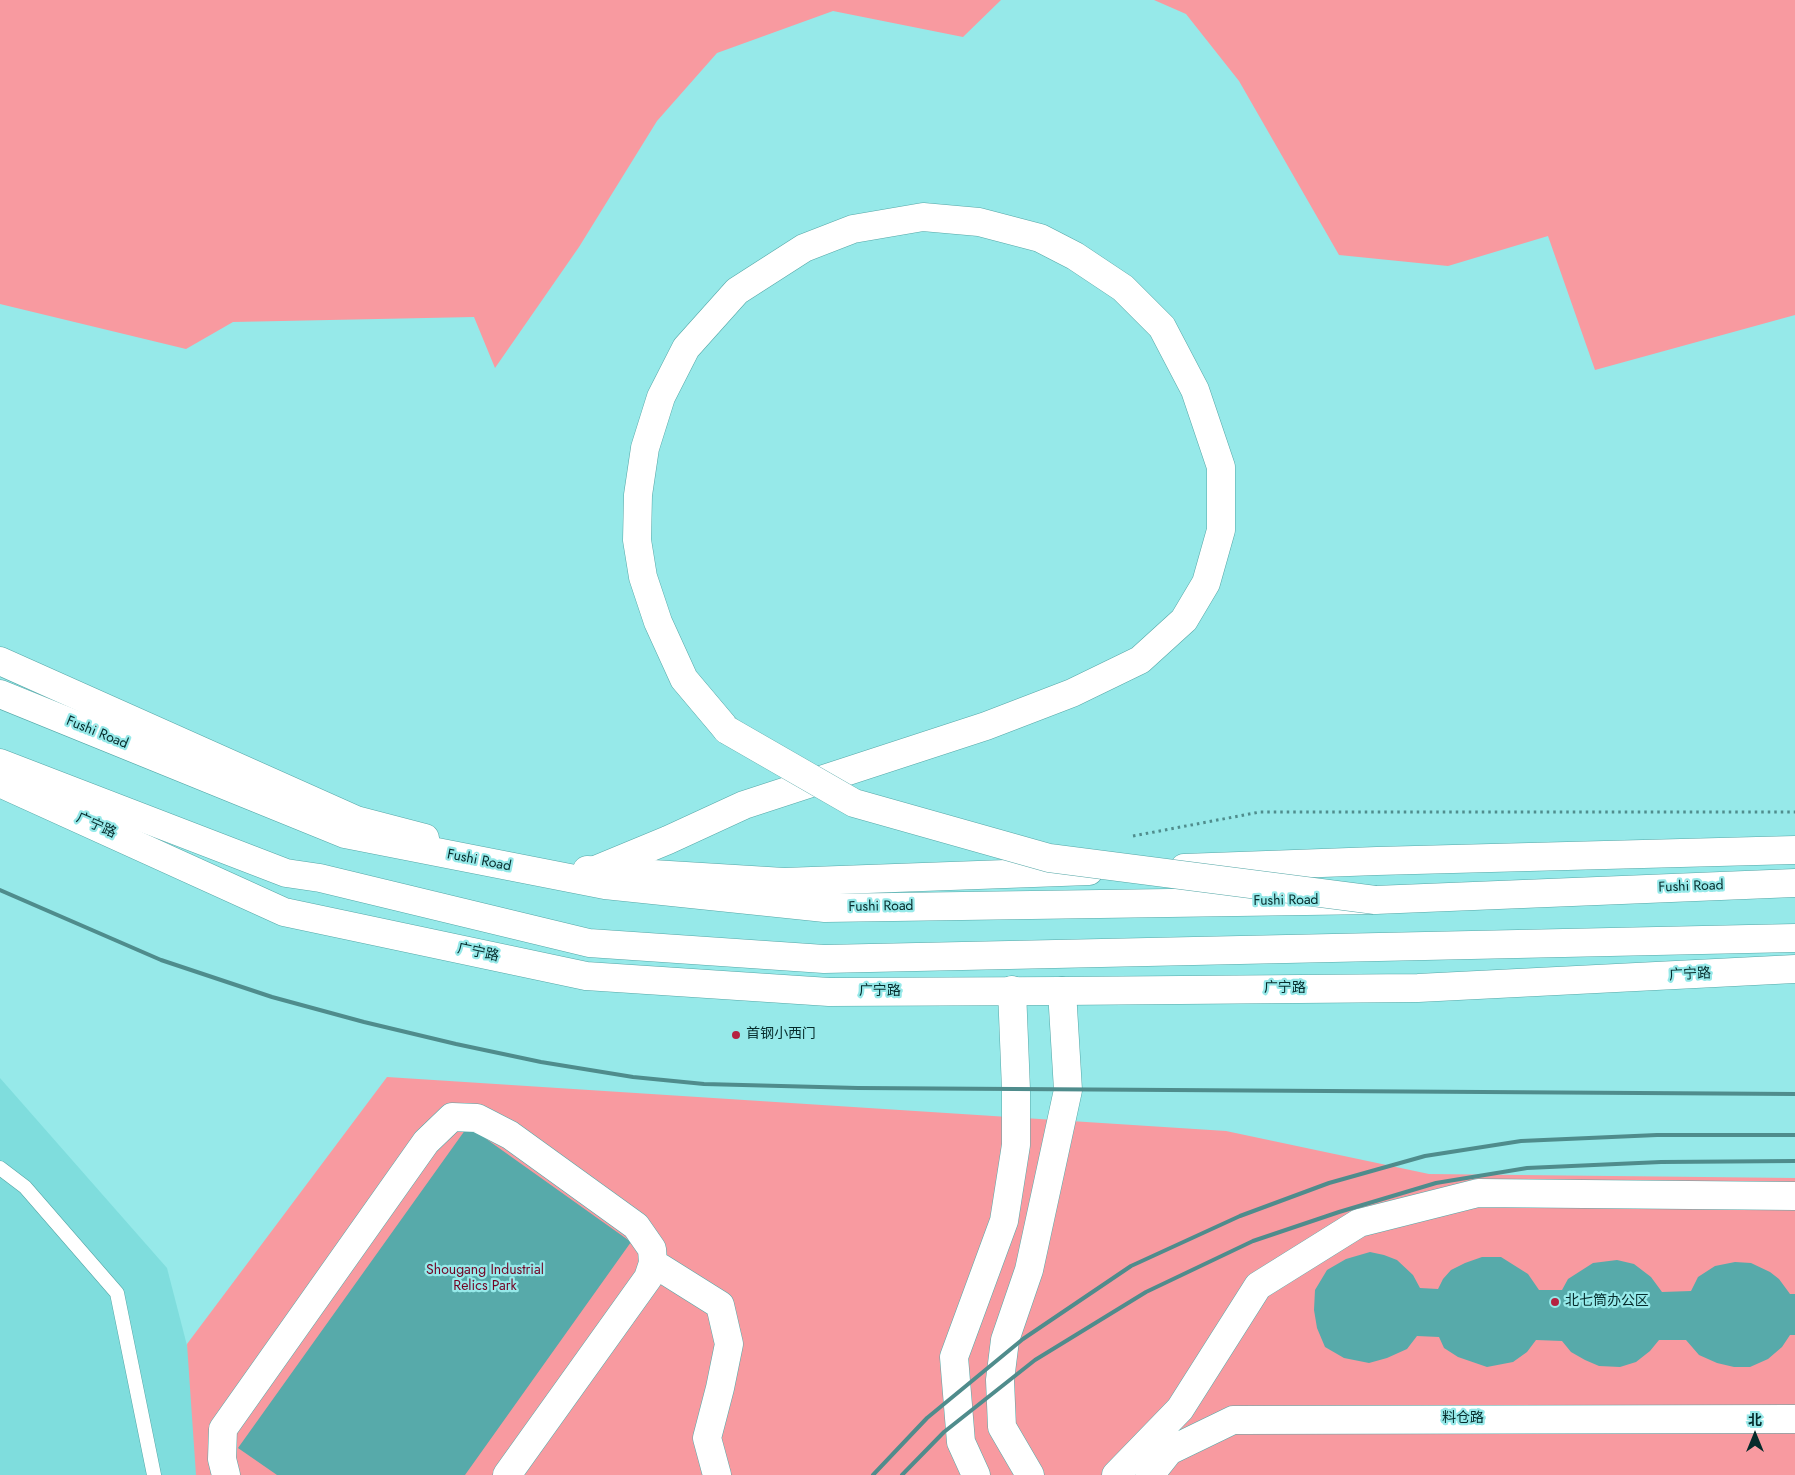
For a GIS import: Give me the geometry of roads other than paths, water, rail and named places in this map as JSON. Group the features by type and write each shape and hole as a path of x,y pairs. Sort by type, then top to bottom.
{"main road":[{"path":"594,871 744,805 986,726 1072,693 1140,660 1184,620 1206,583 1220,530 1221,467 1195,390 1162,327 1124,288 1075,256 1040,238 979,222 923,217 853,229 804,248 737,291 686,348 661,397 648,439 638,496 637,540 643,577 658,622 684,680 727,730 854,803 1049,858 1375,900"},
{"path":"0,661 356,820 464,847 594,871 784,882 1357,861 1795,850"},
{"name":"Fushi Road","path":"0,694 345,834 605,886 825,908 1375,900 1795,883"},
{"path":"0,763 286,872 320,878 589,943 824,959 1795,938"},
{"name":"广宁路","path":"0,783 284,912 586,976 829,992 1062,991 1418,988 1795,969"},
{"path":"976,1475 960,1442 954,1357 1004,1221 1016,1145 1012,990"},
{"path":"1030,1475 1002,1428 1000,1380 1005,1340 1029,1270 1068,1090 1062,991"},
{"path":"226,1475 222,1459 223,1429 426,1142 452,1117 477,1118 510,1135 636,1226 652,1249 653,1262 648,1278 507,1475"},
{"path":"1116,1475 1180,1410 1258,1286 1359,1223 1478,1193 1795,1196"},
{"path":"653,1262 720,1305 729,1344 708,1438 717,1475"},
{"name":"料仓路","path":"1150,1475 1169,1450 1233,1420 1795,1419"}],"lane":[{"path":"0,1168 25,1187 117,1293 154,1475"}],"railway":[{"path":"0,890 161,960 272,997 456,1044 541,1062 633,1077 704,1084 858,1088 1795,1094"},
{"path":"873,1475 927,1418 1023,1339 1131,1266 1240,1216 1329,1183 1425,1156 1521,1141 1657,1135 1795,1135"},
{"path":"902,1475 944,1432 1035,1360 1146,1292 1253,1241 1339,1212 1436,1183 1527,1168 1661,1162 1795,1161"}],"place":[{"name":"首钢小西门","path":"736,1035"},
{"name":"北七筒办公区","path":"1555,1302"}],"park label":[{"name":"Shougang Industrial Relics Park","path":"485,1279"}]}
